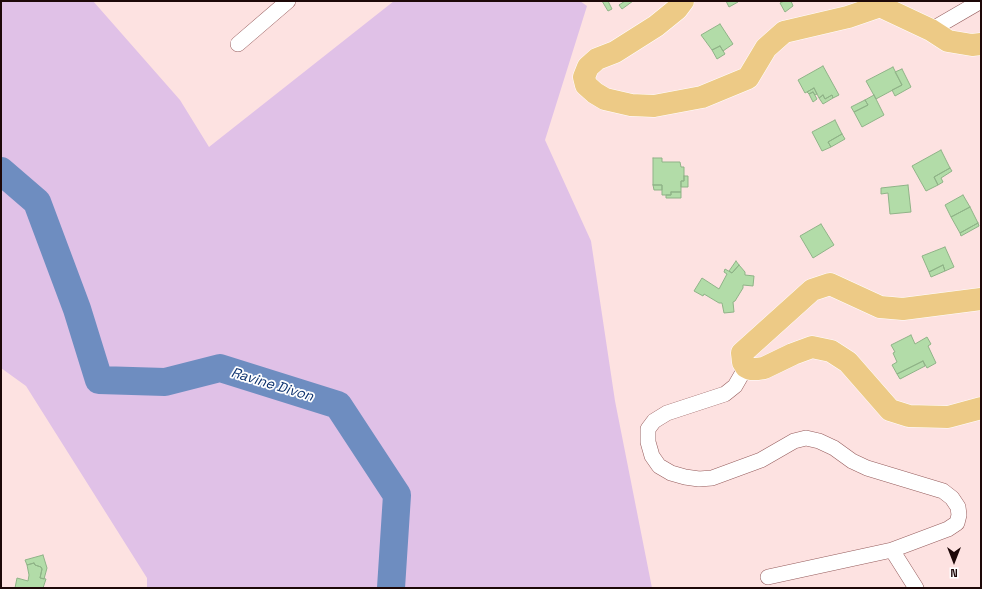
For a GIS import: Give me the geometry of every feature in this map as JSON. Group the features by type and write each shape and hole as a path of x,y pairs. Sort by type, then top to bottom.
{"main road":[{"path":"683,1 677,9 656,26 615,52 597,60 588,67 584,77 586,85 595,93 606,99 631,104 654,106 702,97 748,78 766,48 784,32 848,16 880,6 931,30 948,41 972,45 981,44"},
{"path":"981,299 903,309 880,307 830,284 812,290 742,353 743,362 750,370 764,368 792,354 812,347 831,351 848,362 890,410 909,416 948,417 981,408"}],"street":[{"path":"238,44 288,1"},
{"path":"931,30 981,1"},
{"path":"746,367 735,386 725,394 667,413 654,421 648,430 648,442 652,456 659,466 671,473 685,477 699,479 712,478 761,460 794,441 806,438 819,441 834,448 867,468 943,491 952,498 958,507 959,515 958,523 948,529 892,550 768,577"},
{"path":"892,550 916,588"}],"shaded area":[{"path":"1,1 93,1 180,100 209,147 394,1 580,1 587,6 545,140 591,241 615,401 652,588 147,588 147,578 26,386 1,368"}],"building":[{"path":"602,1 608,1 612,9 608,11"},
{"path":"625,1 633,1 622,9 619,5"},
{"path":"726,1 738,1 738,2 729,7"},
{"path":"784,1 791,1 793,6 785,12 780,3"},
{"path":"720,24 733,44 723,51 720,46 712,50 701,35"},
{"path":"720,46 725,54 717,59 712,50"},
{"path":"823,66 839,95 833,98 832,95 825,99 823,95 819,98 814,88 805,93 798,80"},
{"path":"893,67 902,85 876,99 866,81"},
{"path":"902,69 911,87 895,96 892,90 902,85 895,72"},
{"path":"814,88 817,94 815,95 813,92 809,94 807,92"},
{"path":"813,92 817,99 813,102 809,94"},
{"path":"823,95 825,99 832,95 833,98 823,104 819,98"},
{"path":"874,95 884,115 862,127 854,112 868,105 865,100"},
{"path":"865,100 868,105 854,112 851,107"},
{"path":"835,120 842,134 828,142 831,147 822,151 812,132"},
{"path":"842,134 845,139 831,147 828,142"},
{"path":"941,150 950,168 934,177 938,185 926,191 912,166"},
{"path":"653,158 662,158 662,162 680,162 681,167 684,167 684,181 681,181 681,192 671,192 671,195 662,195 662,185 653,185"},
{"path":"950,168 952,171 941,178 943,182 938,185 934,177"},
{"path":"684,176 688,176 688,187 681,187 681,181 684,181"},
{"path":"653,185 662,185 662,190 654,190"},
{"path":"908,185 911,212 890,214 888,193 881,194 881,188"},
{"path":"671,192 681,192 681,198 666,198 666,195 671,195"},
{"path":"963,195 970,207 951,217 945,205"},
{"path":"970,207 978,223 960,233 951,217"},
{"path":"978,223 979,226 961,236 960,233"},
{"path":"821,224 834,245 813,258 800,236"},
{"path":"945,247 954,267 945,271 943,265 929,272 922,256"},
{"path":"736,261 739,265 732,273 729,271"},
{"path":"739,265 745,272 745,275 754,276 753,286 743,285 743,288 733,302 734,312 724,313 722,303 694,291 702,278 719,289 727,274 724,272 725,269 732,273"},
{"path":"943,265 945,271 931,277 929,272"},
{"path":"911,335 915,344 927,337 931,344 928,346 936,363 927,368 923,361 897,374 892,365 897,362 893,353 895,352 891,345"},
{"path":"923,361 925,366 900,379 897,374"},
{"path":"43,555 47,568 44,579 40,578 41,567 35,565 34,563 27,565 25,560"},
{"path":"34,563 42,569 40,578 46,579 43,588 15,588 17,578 28,581 29,575 27,565"}],"waterway":[{"name":"Ravine Divon","path":"1,171 37,202 77,309 99,380 165,382 220,368 338,405 397,495 391,588"}]}
